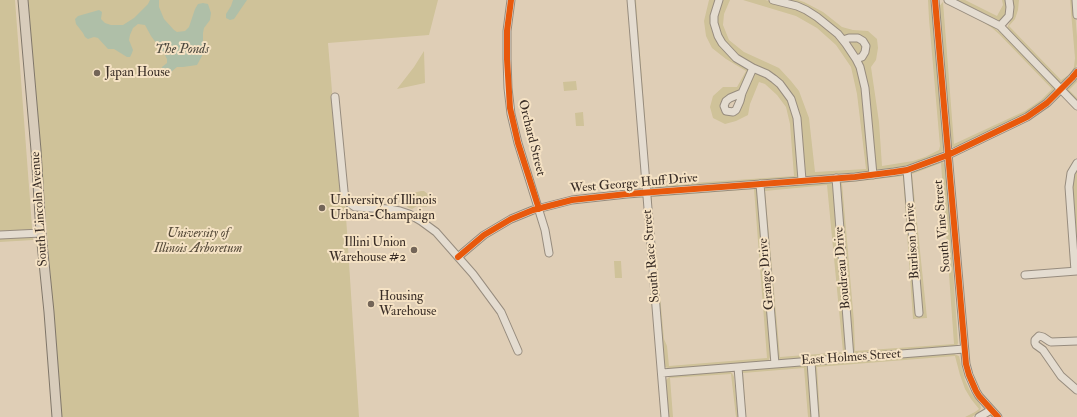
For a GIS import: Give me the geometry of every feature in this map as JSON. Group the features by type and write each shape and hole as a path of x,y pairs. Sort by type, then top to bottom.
{"main road":[{"name":"South Lincoln Avenue","path":"23,0 36,150 41,233 58,417"}],"street":[{"name":"Orchard Street","path":"511,0 507,59 510,108 518,143 545,230 548,253"},
{"name":"South Race Street","path":"631,0 665,417"},
{"path":"719,0 714,16 714,23 722,43 733,55 774,79 791,99 797,118 802,180"},
{"path":"773,0 797,6 806,10 826,24 843,40 856,59 866,88 873,175"},
{"name":"South Vine Street","path":"935,0 966,364 972,383 979,396 998,417"},
{"path":"948,0 1000,26 1077,106"},
{"path":"1000,26 1009,16 1009,0"},
{"path":"1076,0 1077,15"},
{"path":"843,40 858,38 863,41 866,46 865,52 862,56 856,59"},
{"path":"742,93 753,68"},
{"name":"West George Huff Drive","path":"458,256 475,242 511,219 539,209 572,200 873,175 907,170 948,155 1026,117 1047,103 1077,72"},
{"path":"335,98 342,182 345,197 349,203 355,207 389,209 409,214 436,232 474,274 501,312 518,351"},
{"path":"1025,276 1076,271 1069,187 1071,173 1077,163"},
{"name":"Burlison Drive","path":"907,170 919,313"},
{"name":"Boudreau Drive","path":"836,178 850,358"},
{"name":"Grange Drive","path":"760,184 775,364"},
{"path":"0,235 41,233"},
{"path":"1077,341 1049,341 1043,336 1037,337 1035,340 1036,345 1043,350 1061,376 1077,390"},
{"path":"1047,356 1058,342"},
{"name":"East Holmes Street","path":"662,373 964,349"},
{"path":"811,362 815,417"},
{"path":"738,367 742,417"},
{"path":"979,417 991,410"}],"green space":[{"path":"0,0 15,0 33,240 0,242"},
{"name":"University of Illinois Arboretum","path":"28,0 438,0 429,35 328,43 340,188 345,201 359,417 62,417"},
{"path":"633,0 636,0 650,186 794,176 790,124 786,107 777,95 765,84 759,82 750,104 748,115 736,121 725,124 713,118 710,107 713,96 723,87 737,87 746,71 726,59 712,48 706,36 704,21 709,0 716,0 712,20 712,29 717,39 750,69 739,92 725,98 722,101 720,105 721,111 726,114 731,114 756,71 778,84 790,104 795,124 798,177 653,189 649,187"},
{"path":"721,0 730,0 724,14 723,25 729,40 744,52 779,68 799,91 809,118 815,172 866,169 857,94 851,67 836,45 817,28 796,16 743,0 765,0 784,4 796,9 809,15 831,31 843,44 857,66 862,83 870,169 869,173 807,177 804,175 790,93 739,58 724,43 718,28 718,15"},
{"path":"780,0 798,0 804,2 823,12 842,27 853,30 868,31 877,39 878,48 876,60 871,67 879,122 882,166 913,161 939,150 940,146 928,0 932,0 944,150 939,155 904,168 878,172 875,169 861,62 867,43 842,35 834,28"},
{"path":"957,0 965,0 997,16 1003,5 1002,0 1007,0 1008,8 1006,15 1000,21"},
{"path":"1011,0 1019,0 1015,19 1009,26 1061,80 1070,74 1074,67 1075,58 1070,0 1074,0 1077,37 1077,64 1075,71 1065,82 1059,83 1007,28 1012,11"},
{"path":"943,2 954,144 1025,111 1041,100 1052,89 999,34 982,21 1002,34 1056,88 1056,91 1033,111 957,147 950,145 938,8"},
{"path":"943,2 945,2 973,17"},
{"path":"850,40 857,40 862,45 863,51 859,57 849,42"},
{"path":"424,51 425,83 397,89 414,67"},
{"path":"1077,77 1077,82 1069,90 1077,98 1077,103 1066,91"},
{"path":"576,81 577,90 564,91 563,82"},
{"path":"583,112 584,126 576,126 575,113"},
{"path":"938,162 943,162 946,167 958,343 955,347 854,354 838,183 841,181 899,174 904,175 905,177 915,170","holes":["941,163 954,344 855,351 854,322 842,183 903,176 913,319 927,318 912,174"]},
{"path":"1077,169 1077,254 1072,184"},
{"path":"830,181 834,187 846,350 842,356 778,359 764,186","holes":["827,185 843,352 780,357 765,191"]},
{"path":"756,188 767,299 769,360 766,362 678,369 665,367 650,199 652,197 664,339 667,346 669,366 767,358 754,189 653,197 655,195"},
{"path":"424,191 430,195 430,204 426,207 417,206 412,209 407,207 413,193"},
{"path":"614,261 621,261 622,278 615,278"},
{"path":"954,354 959,356 965,380 971,393 980,404 981,408 979,412 972,417 965,417 979,409 965,389 955,356 817,367 820,417 817,417 815,365"},
{"path":"803,365 808,369 812,417 808,417 804,368 743,373 746,417 743,417 741,372 747,369"},
{"path":"729,371 734,377 738,417 736,417 731,374 670,378 673,417 667,417 665,381 669,377"}],"water":[{"name":"The Ponds","path":"150,0 159,0 159,7 164,19 177,32 185,31 189,27 198,4 208,4 211,13 210,20 204,28 202,56 197,65 177,67 165,77 161,70 167,63 167,59 145,25 138,24 133,28 129,40 133,50 130,57 127,57 114,49 108,49 98,38 94,37 88,39 76,24 75,19 78,16 99,10 102,12 101,19 105,23 111,25 123,25 134,18"},
{"name":"The Ponds","path":"233,0 247,0 234,19 230,20 226,18 226,14"}],"cycle path":[{"path":"511,0 507,31 510,108 518,143 539,209"},
{"path":"935,0 966,364 969,375 979,396 998,417"},
{"path":"458,257 484,235 511,219 533,210 572,200 627,194 855,177 907,170 948,155 1027,117 1047,103 1077,72"}],"place":[{"name":"Japan House","path":"97,73"},
{"name":"University of Illinois Urbana-Champaign","path":"322,208"},
{"name":"Illini Union Warehouse #2","path":"414,250"},
{"name":"Housing Warehouse","path":"371,304"}]}
